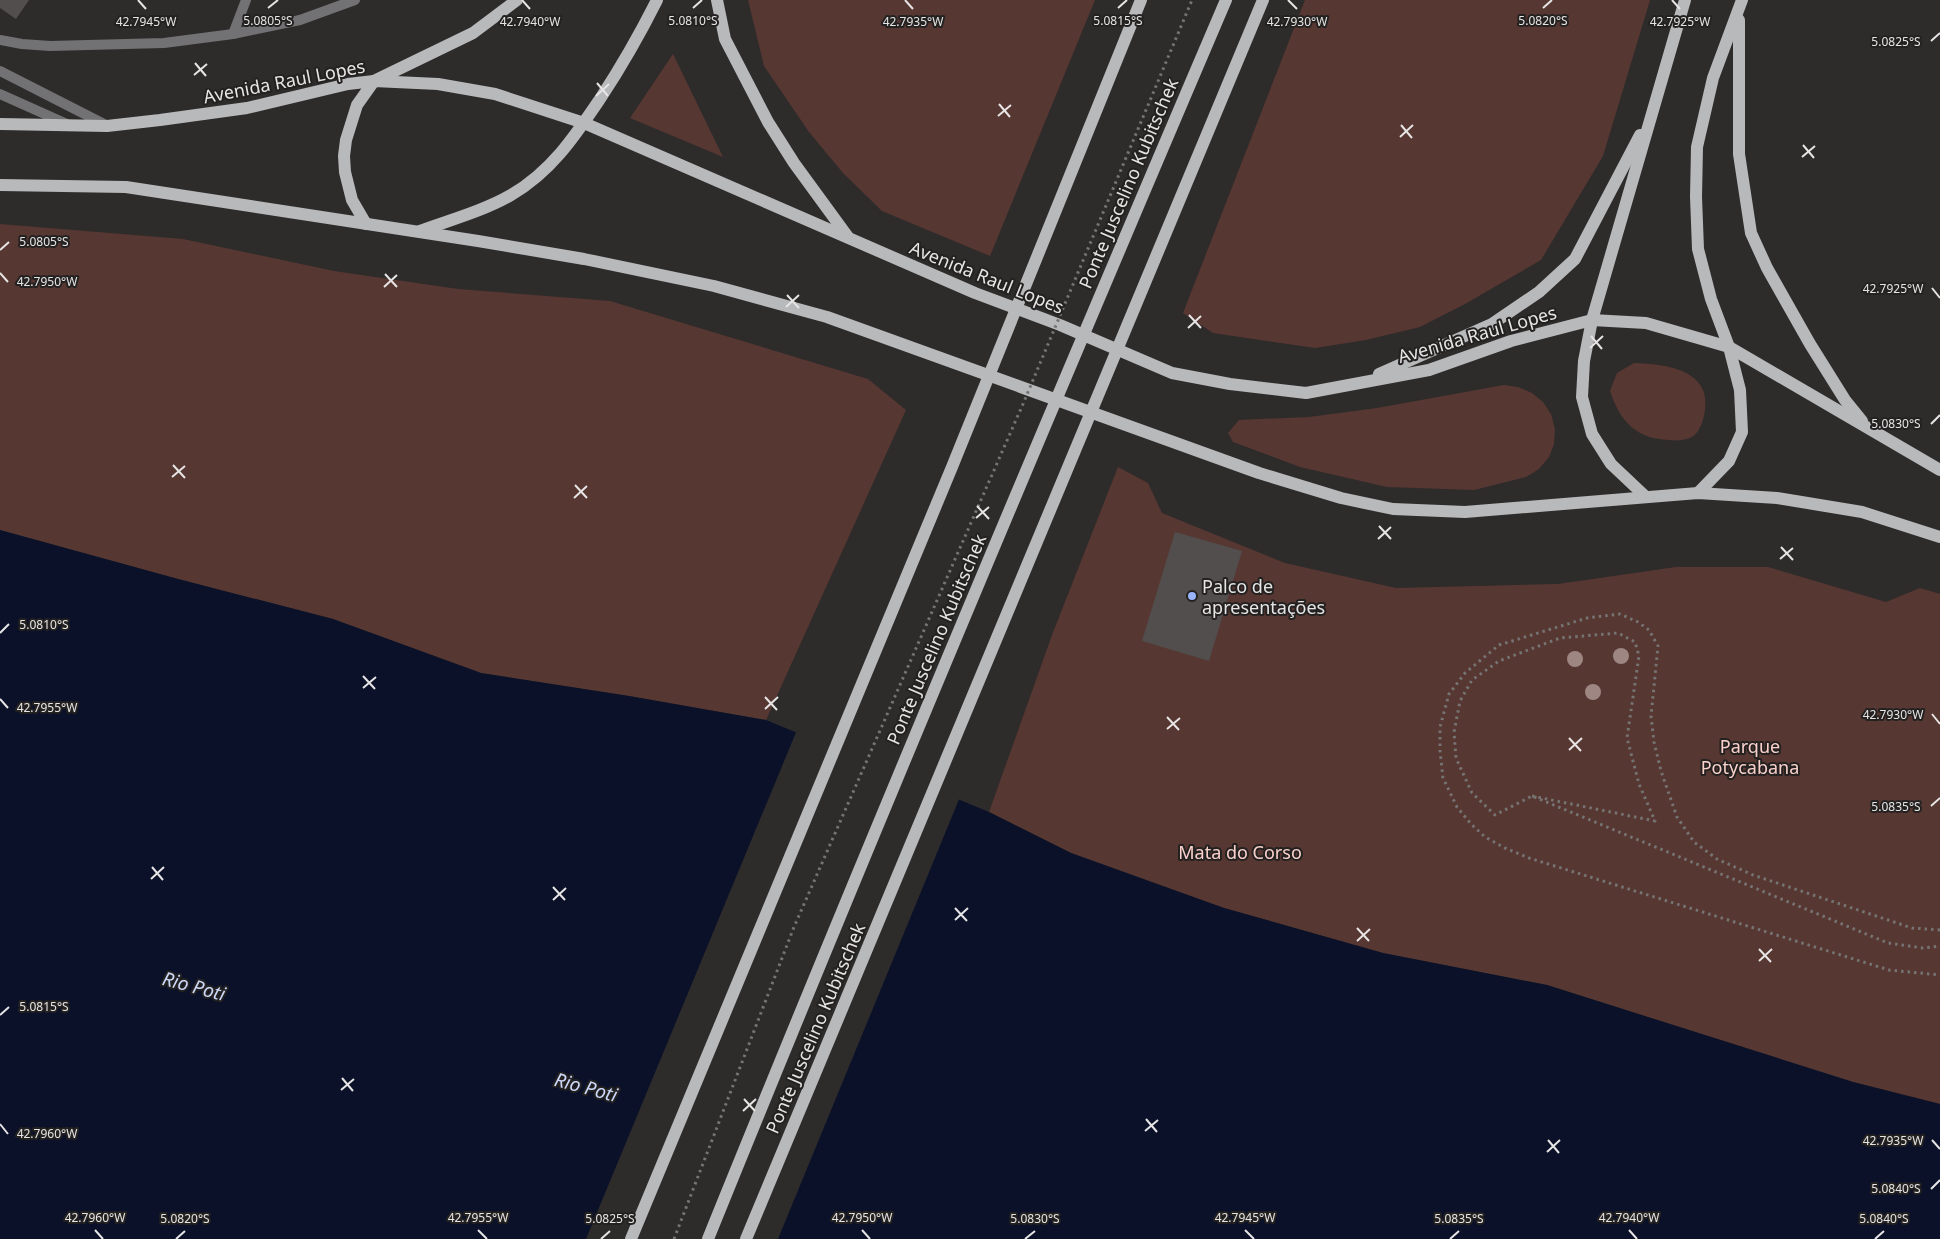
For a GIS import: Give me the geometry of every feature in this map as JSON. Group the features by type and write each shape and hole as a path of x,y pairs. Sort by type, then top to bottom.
{"main road":[{"path":"366,224 352,200 345,172 344,156 351,123 358,105 374,81 473,33 517,0"},
{"path":"417,232 489,206 512,195 549,168 565,150 624,62 656,0"},
{"path":"717,0 725,39 768,122 794,164 850,239"},
{"path":"631,1239 948,476 1141,0"},
{"name":"Ponte Juscelino Kubitschek","path":"708,1239 808,990 1022,477 1226,0"},
{"name":"Ponte Juscelino Kubitschek","path":"746,1239 1263,0"},
{"path":"1646,497 1611,464 1592,434 1582,397 1584,361 1592,320 1685,0"},
{"path":"1698,493 1729,462 1742,432 1740,390 1729,346 1711,299 1698,250 1696,167 1697,147 1713,78 1739,13 1742,0"},
{"path":"1739,13 1739,154 1751,233 1767,268 1810,344 1845,400 1867,428"},
{"name":"Avenida Raul Lopes","path":"0,124 107,126 247,108 348,84 374,81 438,84 495,94 584,123 850,239 1172,373 1230,384 1306,394 1430,370 1511,342 1592,320 1646,323 1729,346 1940,470"},
{"path":"1356,384 1492,324 1539,292 1568,266 1575,259 1654,108"},
{"path":"0,186 126,187 574,257 714,286 827,317 1259,473 1341,498 1393,509 1465,512 1698,493 1777,498 1862,512 1940,537"}],"lane":[{"path":"233,34 246,0"},
{"path":"0,40 50,46 164,43 233,34 300,20 355,0"},
{"path":"0,72 10,75 107,126"},
{"path":"0,94 67,124"}],"path":[{"path":"674,1239 794,927 1023,404 1192,0"},
{"path":"1940,930 1912,928 1753,875 1717,859 1694,842 1677,817 1661,771 1654,742 1651,716 1658,646 1649,630 1638,622 1620,614 1587,618 1499,645 1465,673 1449,694 1440,727 1443,778 1457,807 1485,837 1529,858 1888,970 1940,975"},
{"path":"1532,796 1655,821 1639,784 1627,738 1639,656 1634,642 1618,633 1560,638 1499,661 1472,680 1460,701 1454,732 1456,758 1472,793 1495,815 1532,796 1888,943 1923,948 1940,946"}],"green space":[{"path":"748,0 1095,0 990,256 882,211 843,173 809,132 764,66"},
{"path":"1305,0 1650,0 1603,156 1541,260 1465,304 1420,327 1366,340 1315,348 1213,333 1183,313"},
{"path":"673,54 723,157 630,118"},
{"path":"0,224 183,239 334,271 458,289 610,301 868,379 906,410 766,720 481,673 333,619 0,530"},
{"path":"1634,363 1659,365 1683,372 1693,377 1701,386 1705,396 1705,410 1701,425 1695,435 1681,440 1657,439 1638,432 1624,419 1610,391 1617,373"},
{"path":"1504,385 1518,387 1532,393 1543,402 1551,414 1555,429 1554,444 1549,457 1539,469 1526,477 1474,490 1387,487 1300,467 1233,442 1228,433 1239,420 1309,417 1377,408"},
{"name":"Parque Potycabana","path":"1118,467 1148,483 1162,513 1285,563 1396,588 1558,584 1676,567 1768,567 1886,602 1920,588 1940,594 1940,1104 1853,1082 1547,985 1383,953 1224,908 1071,853 989,812 1052,635"}],"water":[{"name":"Rio Poti","path":"0,530 333,619 481,673 766,720 989,812 1071,853 1224,908 1383,953 1547,985 1853,1082 1940,1104 1940,1239 0,1239"}],"pier":[{"path":"797,730 960,797 778,1239 586,1239"}],"building":[{"path":"0,0 29,0 16,19 0,8"},
{"name":"Palco de apresentações","path":"1175,532 1242,551 1209,661 1142,641"}],"place":[{"name":"Palco de apresentações","path":"1192,596"}],"park label":[{"name":"Mata do Corso","path":"1240,852"}]}
